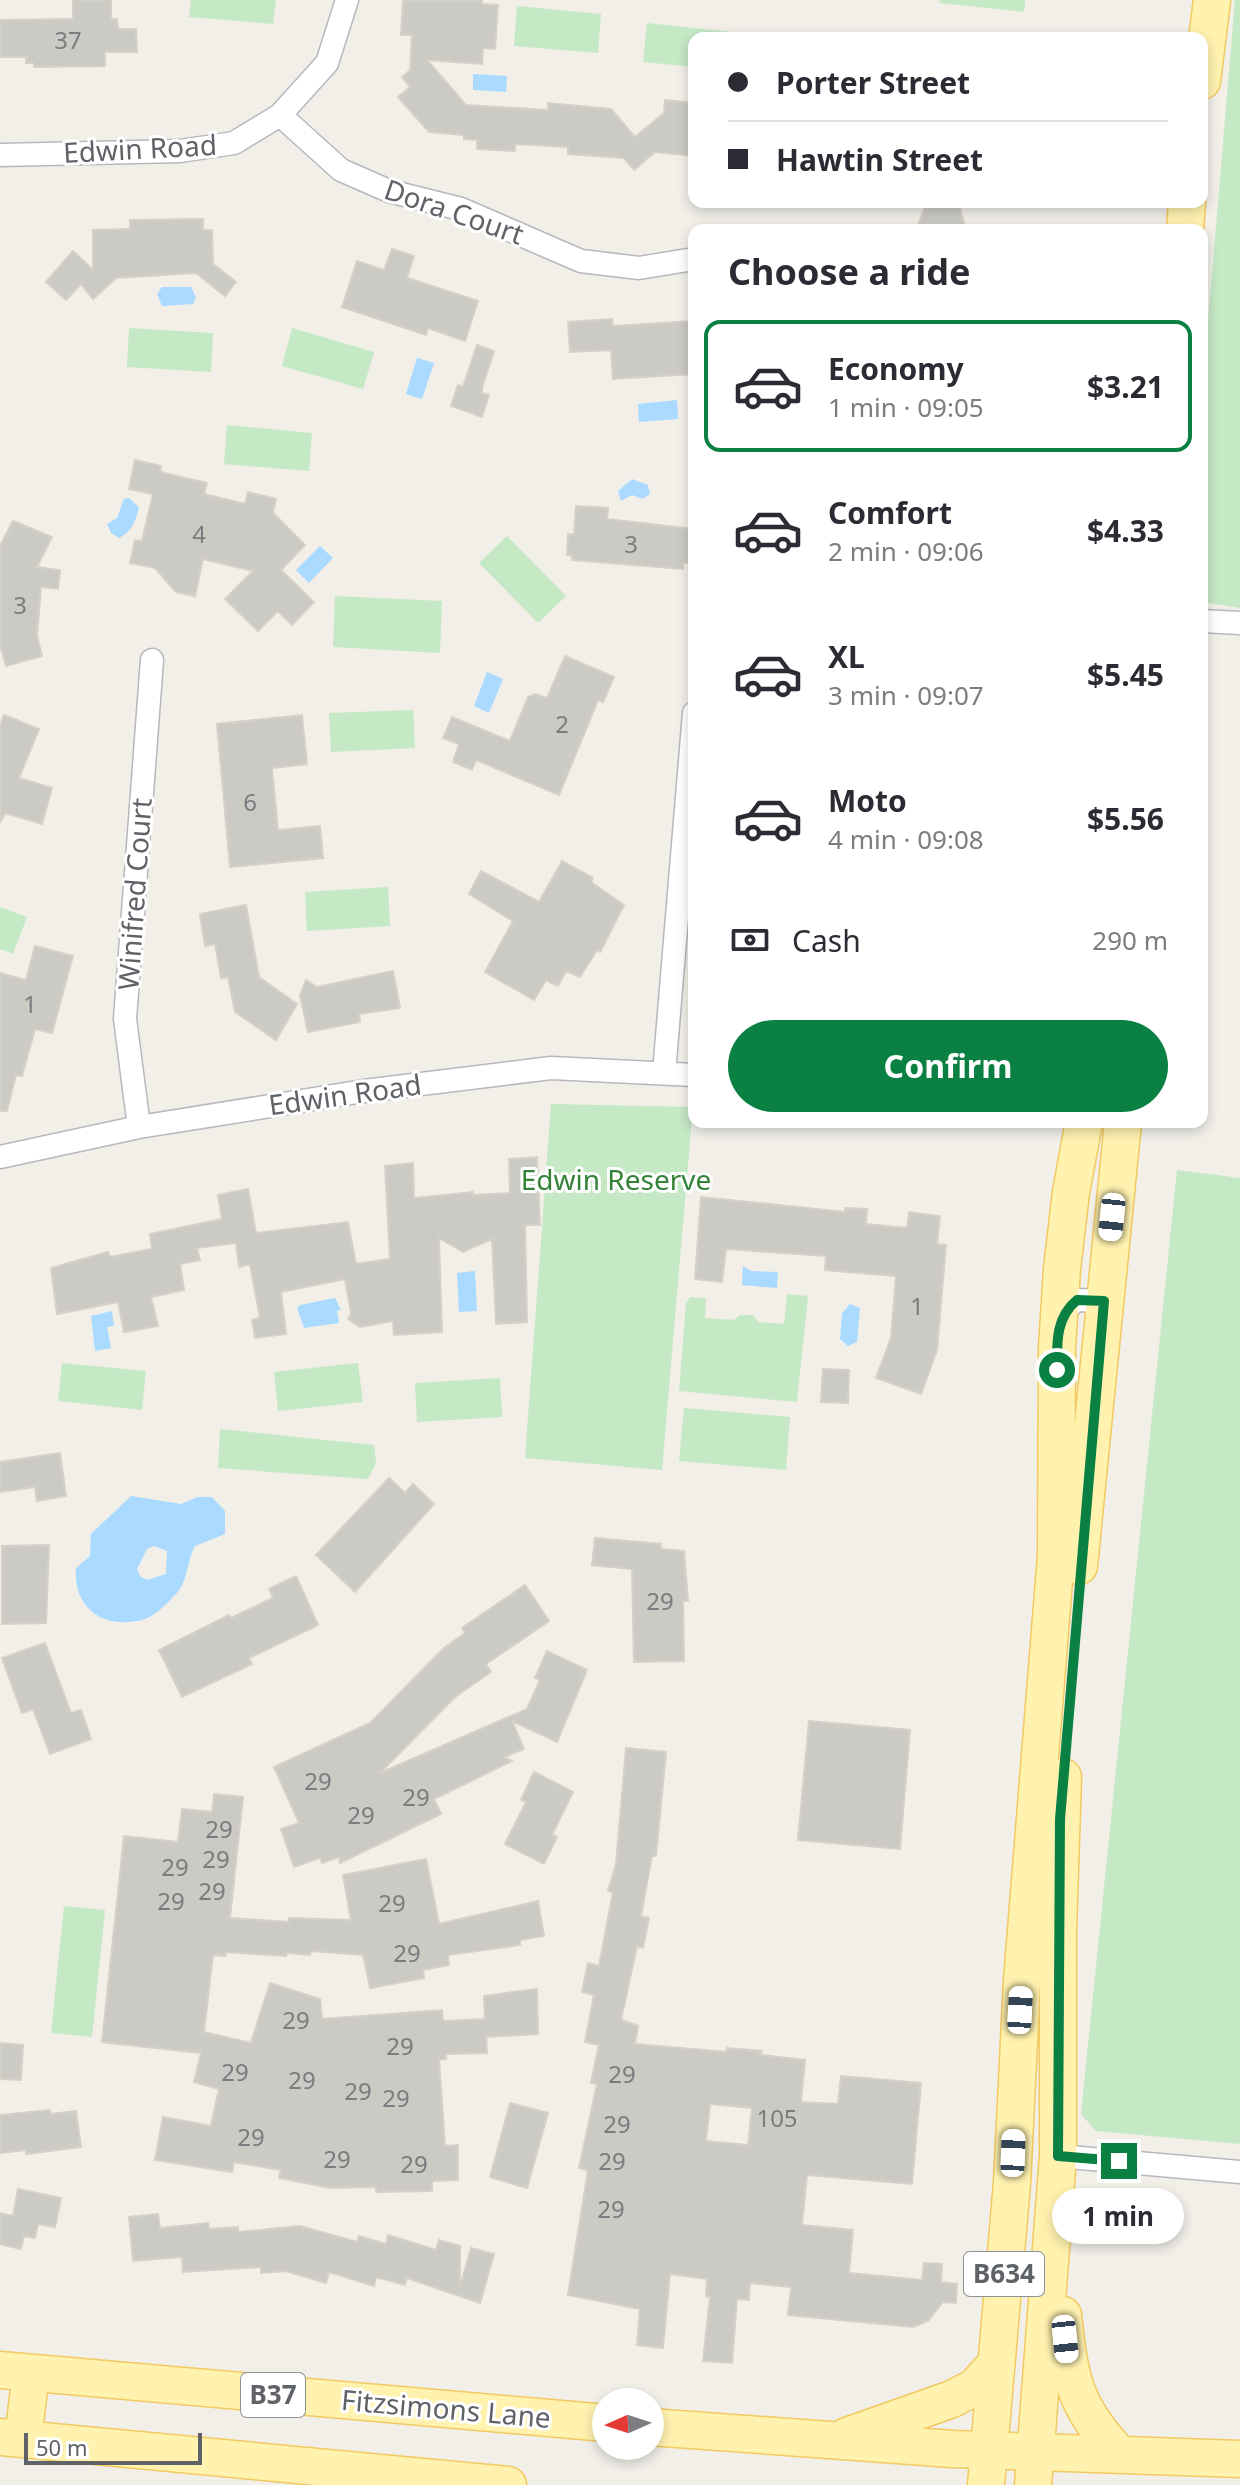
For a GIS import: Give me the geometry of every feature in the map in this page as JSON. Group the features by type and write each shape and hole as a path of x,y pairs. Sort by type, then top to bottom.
{"main road":[{"path":"1193,32 1194,0"},
{"path":"1208,32 1212,0"},
{"name":"B634","path":"996,2364 1012,2183 1022,1981 1056,1556 1059,1328 1071,1192 1083,1128"},
{"name":"B634","path":"1054,2234 1058,2156 1060,1819 1104,1301 1122,1128"},
{"path":"1054,2234 1068,2365 1080,2405 1093,2427 1120,2455"},
{"path":"1034,2469 1054,2234"},
{"path":"835,2441 952,2399 975,2387 996,2364"},
{"path":"988,2468 996,2364"},
{"path":"15,2372 12,2438 272,2474 508,2485"},
{"name":"Fitzsimons Lane","path":"15,2372 592,2422"},
{"path":"664,2428 835,2441 988,2468 1034,2469 1120,2455 1240,2459"}],"street":[{"name":"Edwin Road","path":"0,155 180,151 234,143 280,115 327,63 347,0"},
{"name":"Dora Court","path":"280,115 341,170 389,191 461,209 581,261 639,268 688,260"},
{"path":"1208,621 1240,623"},
{"name":"Winifred Court","path":"139,1127 125,1019 152,660"},
{"path":"664,1073 688,785"},
{"name":"Edwin Road","path":"0,1157 139,1127 364,1091 551,1068 688,1075"},
{"path":"1059,1328 1067,1308 1077,1300 1104,1301"},
{"path":"1058,2156 1240,2172"}],"green space":[{"path":"191,0 276,0 273,24 189,17"},
{"path":"940,0 1025,0 1024,12 939,3"},
{"path":"1235,0 1240,0 1240,608 1208,603 1208,322"},
{"path":"517,6 601,14 598,53 514,46"},
{"path":"647,23 731,32 688,32 688,66 643,62"},
{"path":"129,328 213,333 211,372 127,367"},
{"path":"292,328 374,352 363,389 282,366"},
{"path":"227,425 312,433 309,471 224,464"},
{"path":"507,536 566,596 538,623 479,563"},
{"path":"335,596 442,601 440,653 333,647"},
{"path":"413,710 415,748 331,752 329,713"},
{"path":"388,887 390,926 307,931 305,892"},
{"path":"0,907 27,917 13,954 0,949"},
{"name":"Edwin Reserve","path":"551,1104 688,1107 688,1128 691,1128 662,1470 525,1458"},
{"path":"1177,1170 1240,1178 1240,2144 1096,2131 1081,2114"},
{"path":"787,1294 808,1296 797,1402 679,1391 686,1303 690,1297 706,1298 705,1318 734,1320 740,1315 753,1315 758,1322 784,1324"},
{"path":"62,1363 146,1371 142,1410 58,1401"},
{"path":"358,1363 363,1402 278,1411 274,1372"},
{"path":"500,1378 502,1417 417,1422 415,1383"},
{"path":"684,1408 790,1417 786,1470 679,1461"},
{"path":"220,1429 374,1445 376,1463 368,1479 218,1468"},
{"path":"64,1906 105,1910 92,2037 51,2033"}],"water":[{"path":"473,74 507,76 506,92 473,90"},
{"path":"162,287 191,287 196,297 193,304 162,306 157,294"},
{"path":"417,358 434,363 422,399 406,394"},
{"path":"677,400 678,419 639,422 638,404"},
{"path":"632,479 648,485 650,494 642,499 632,495 621,501 618,491"},
{"path":"129,498 139,507 138,512 130,529 119,538 111,533 107,524 117,518 124,499"},
{"path":"320,546 333,558 309,583 296,570"},
{"path":"487,672 503,679 489,713 474,706"},
{"path":"743,1266 751,1271 778,1272 777,1288 742,1285"},
{"path":"475,1271 477,1311 459,1312 457,1273"},
{"path":"335,1298 341,1310 337,1311 339,1323 304,1328 297,1308 300,1305"},
{"path":"850,1304 860,1308 857,1342 848,1346 840,1339 842,1313"},
{"path":"112,1311 114,1326 107,1327 111,1348 95,1351 91,1316"},
{"path":"131,1496 181,1504 197,1497 212,1497 225,1511 225,1534 195,1546 181,1588 161,1609 142,1620 128,1622 104,1618 94,1613 80,1595 76,1568 90,1556 91,1534","holes":["154,1546 167,1551 166,1574 147,1580 140,1576 137,1569 147,1549"]}],"building":[{"path":"73,0 111,0 111,19 117,19 118,29 136,29 137,52 105,52 105,66 34,67 34,63 26,63 26,57 0,57 0,20 73,19"},
{"path":"403,0 482,0 482,4 498,5 495,49 483,48 482,64 427,60 466,105 548,110 548,103 611,109 635,137 664,113 665,100 688,102 688,155 655,152 634,170 624,158 568,154 568,147 515,144 515,151 477,149 477,140 464,139 464,135 429,132 398,97 410,87 402,77 410,70 412,35 401,35"},
{"path":"925,208 960,208 964,224 918,224"},
{"path":"203,219 203,230 212,230 213,264 236,282 225,296 196,273 116,278 93,299 81,284 66,300 46,282 73,251 93,270 93,230 130,229 130,220"},
{"path":"392,249 414,256 407,278 478,301 465,341 428,328 426,335 342,307 357,261 384,270"},
{"path":"612,319 613,326 688,321 688,374 613,379 611,350 570,352 568,322"},
{"path":"477,345 494,351 482,388 482,393 489,395 482,417 451,406 458,385 463,387"},
{"path":"135,460 161,466 160,472 207,483 204,494 245,504 248,492 276,499 273,513 305,545 281,570 314,602 292,625 278,611 258,631 225,599 253,571 203,559 195,596 176,592 155,568 130,563 135,540 142,541 153,494 129,489"},
{"path":"576,506 608,508 607,519 688,528 688,563 683,563 683,569 572,560 572,555 567,555 568,534 574,535"},
{"path":"13,521 52,537 37,567 60,570 58,589 41,587 37,636 42,656 6,666 0,645 0,546"},
{"path":"565,656 614,677 603,702 598,700 559,795 476,760 472,770 453,762 459,744 443,738 452,717 510,741 528,697 535,694 547,698"},
{"path":"4,715 39,729 19,778 52,788 42,824 5,813 0,823 0,727"},
{"path":"302,715 307,764 272,768 278,830 320,826 323,858 230,867 217,724"},
{"path":"562,861 593,878 591,882 624,905 600,952 597,950 580,977 566,971 558,986 546,980 534,1000 485,972 513,921 469,894 481,871 539,902"},
{"path":"246,905 259,977 297,1004 276,1040 235,1012 228,977 221,978 215,944 205,946 200,914"},
{"path":"35,946 73,956 52,1033 35,1029 22,1076 16,1075 7,1111 0,1111 0,973 26,980"},
{"path":"393,971 400,1008 359,1014 360,1022 308,1032 300,995 306,980 317,987"},
{"path":"537,1157 540,1225 525,1225 527,1322 496,1324 492,1239 463,1252 439,1238 442,1332 394,1335 393,1321 360,1327 348,1319 351,1313 345,1279 281,1292 286,1334 255,1338 252,1320 260,1318 250,1264 239,1267 236,1243 197,1248 200,1260 180,1264 184,1290 151,1297 158,1326 124,1332 118,1302 57,1314 51,1268 108,1252 110,1257 152,1249 150,1234 222,1219 218,1195 248,1189 256,1233 348,1222 356,1264 390,1259 385,1166 413,1163 414,1198 473,1192 473,1195 510,1193 509,1159"},
{"path":"701,1197 845,1212 845,1208 867,1209 866,1224 907,1228 909,1212 940,1216 937,1244 946,1245 937,1350 921,1394 876,1378 891,1338 896,1276 825,1270 826,1256 726,1249 722,1282 695,1279"},
{"path":"823,1369 849,1370 848,1403 821,1402"},
{"path":"60,1453 66,1496 37,1501 35,1487 0,1492 0,1462"},
{"path":"389,1478 405,1493 413,1484 434,1504 355,1592 316,1555"},
{"path":"595,1538 661,1544 661,1549 684,1551 688,1601 683,1601 684,1661 634,1662 632,1569 592,1565"},
{"path":"49,1545 46,1623 2,1624 2,1546"},
{"path":"296,1576 318,1625 249,1658 252,1664 182,1697 159,1650 229,1615 231,1618 273,1598 269,1589"},
{"path":"525,1585 549,1621 486,1664 491,1672 455,1697 380,1773 527,1709 540,1680 535,1678 547,1651 587,1670 557,1742 512,1721 524,1749 504,1757 512,1761 434,1799 441,1814 340,1863 339,1857 322,1863 320,1858 294,1867 281,1829 299,1823 274,1767 370,1723 444,1648 465,1633 462,1628"},
{"path":"45,1643 71,1713 81,1710 91,1739 50,1754 33,1709 22,1713 2,1658"},
{"path":"809,1721 910,1730 900,1849 798,1840"},
{"path":"626,1748 666,1752 656,1856 652,1856 641,1916 649,1918 643,1948 637,1946 621,2020 638,2026 635,2044 726,2052 727,2048 762,2051 761,2055 805,2060 801,2102 838,2104 841,2076 921,2083 912,2184 807,2175 802,2225 853,2230 849,2273 922,2280 924,2263 942,2264 941,2282 957,2284 956,2303 943,2302 928,2321 913,2327 788,2315 791,2287 750,2283 749,2300 737,2299 732,2363 703,2361 710,2297 706,2296 707,2279 670,2274 663,2348 637,2345 640,2309 568,2295 588,2170 579,2168 597,2084 591,2083 599,2045 585,2042 594,1995 582,1992 588,1963 599,1966 613,1892 608,1891 616,1864","holes":["710,2104 752,2108 748,2145 706,2141"]},
{"path":"534,1772 573,1792 552,1835 557,1837 544,1864 505,1844 526,1802 521,1800"},
{"path":"214,1794 243,1797 230,1918 289,1922 289,1918 351,1920 343,1875 426,1859 439,1924 538,1901 544,1936 520,1940 520,1945 448,1955 449,1965 423,1970 424,1978 370,1988 363,1955 311,1951 310,1955 287,1953 286,1956 226,1952 225,1956 213,1955 204,2032 251,2043 270,1983 320,1999 322,2019 442,2010 443,2021 485,2019 484,1996 537,1989 538,2034 486,2037 487,2053 445,2054 446,2059 439,2060 445,2146 458,2145 458,2180 432,2181 432,2191 376,2192 376,2187 331,2188 279,2178 281,2170 234,2162 232,2172 155,2160 163,2117 211,2126 219,2089 194,2082 201,2053 102,2042 124,1836 178,1842 182,1809 212,1812"},
{"path":"0,2043 23,2045 21,2080 0,2079"},
{"path":"510,2103 548,2113 527,2188 490,2177"},
{"path":"50,2110 50,2114 76,2111 81,2147 26,2154 26,2150 0,2153 0,2115"},
{"path":"18,2189 61,2198 55,2227 38,2224 35,2238 24,2236 21,2249 0,2244 0,2213 13,2216"},
{"path":"158,2214 160,2228 208,2223 209,2229 238,2227 238,2232 300,2226 357,2242 359,2236 386,2244 388,2235 436,2250 439,2240 460,2246 460,2287 471,2248 494,2254 480,2303 407,2278 405,2285 376,2277 374,2286 329,2272 326,2283 286,2271 261,2273 261,2267 183,2272 182,2257 133,2261 129,2217"}],"route":[{"path":"1057,1370 1059,1328 1067,1308 1077,1300 1091,1298 1104,1301 1060,1819 1058,2156 1119,2161"}]}
